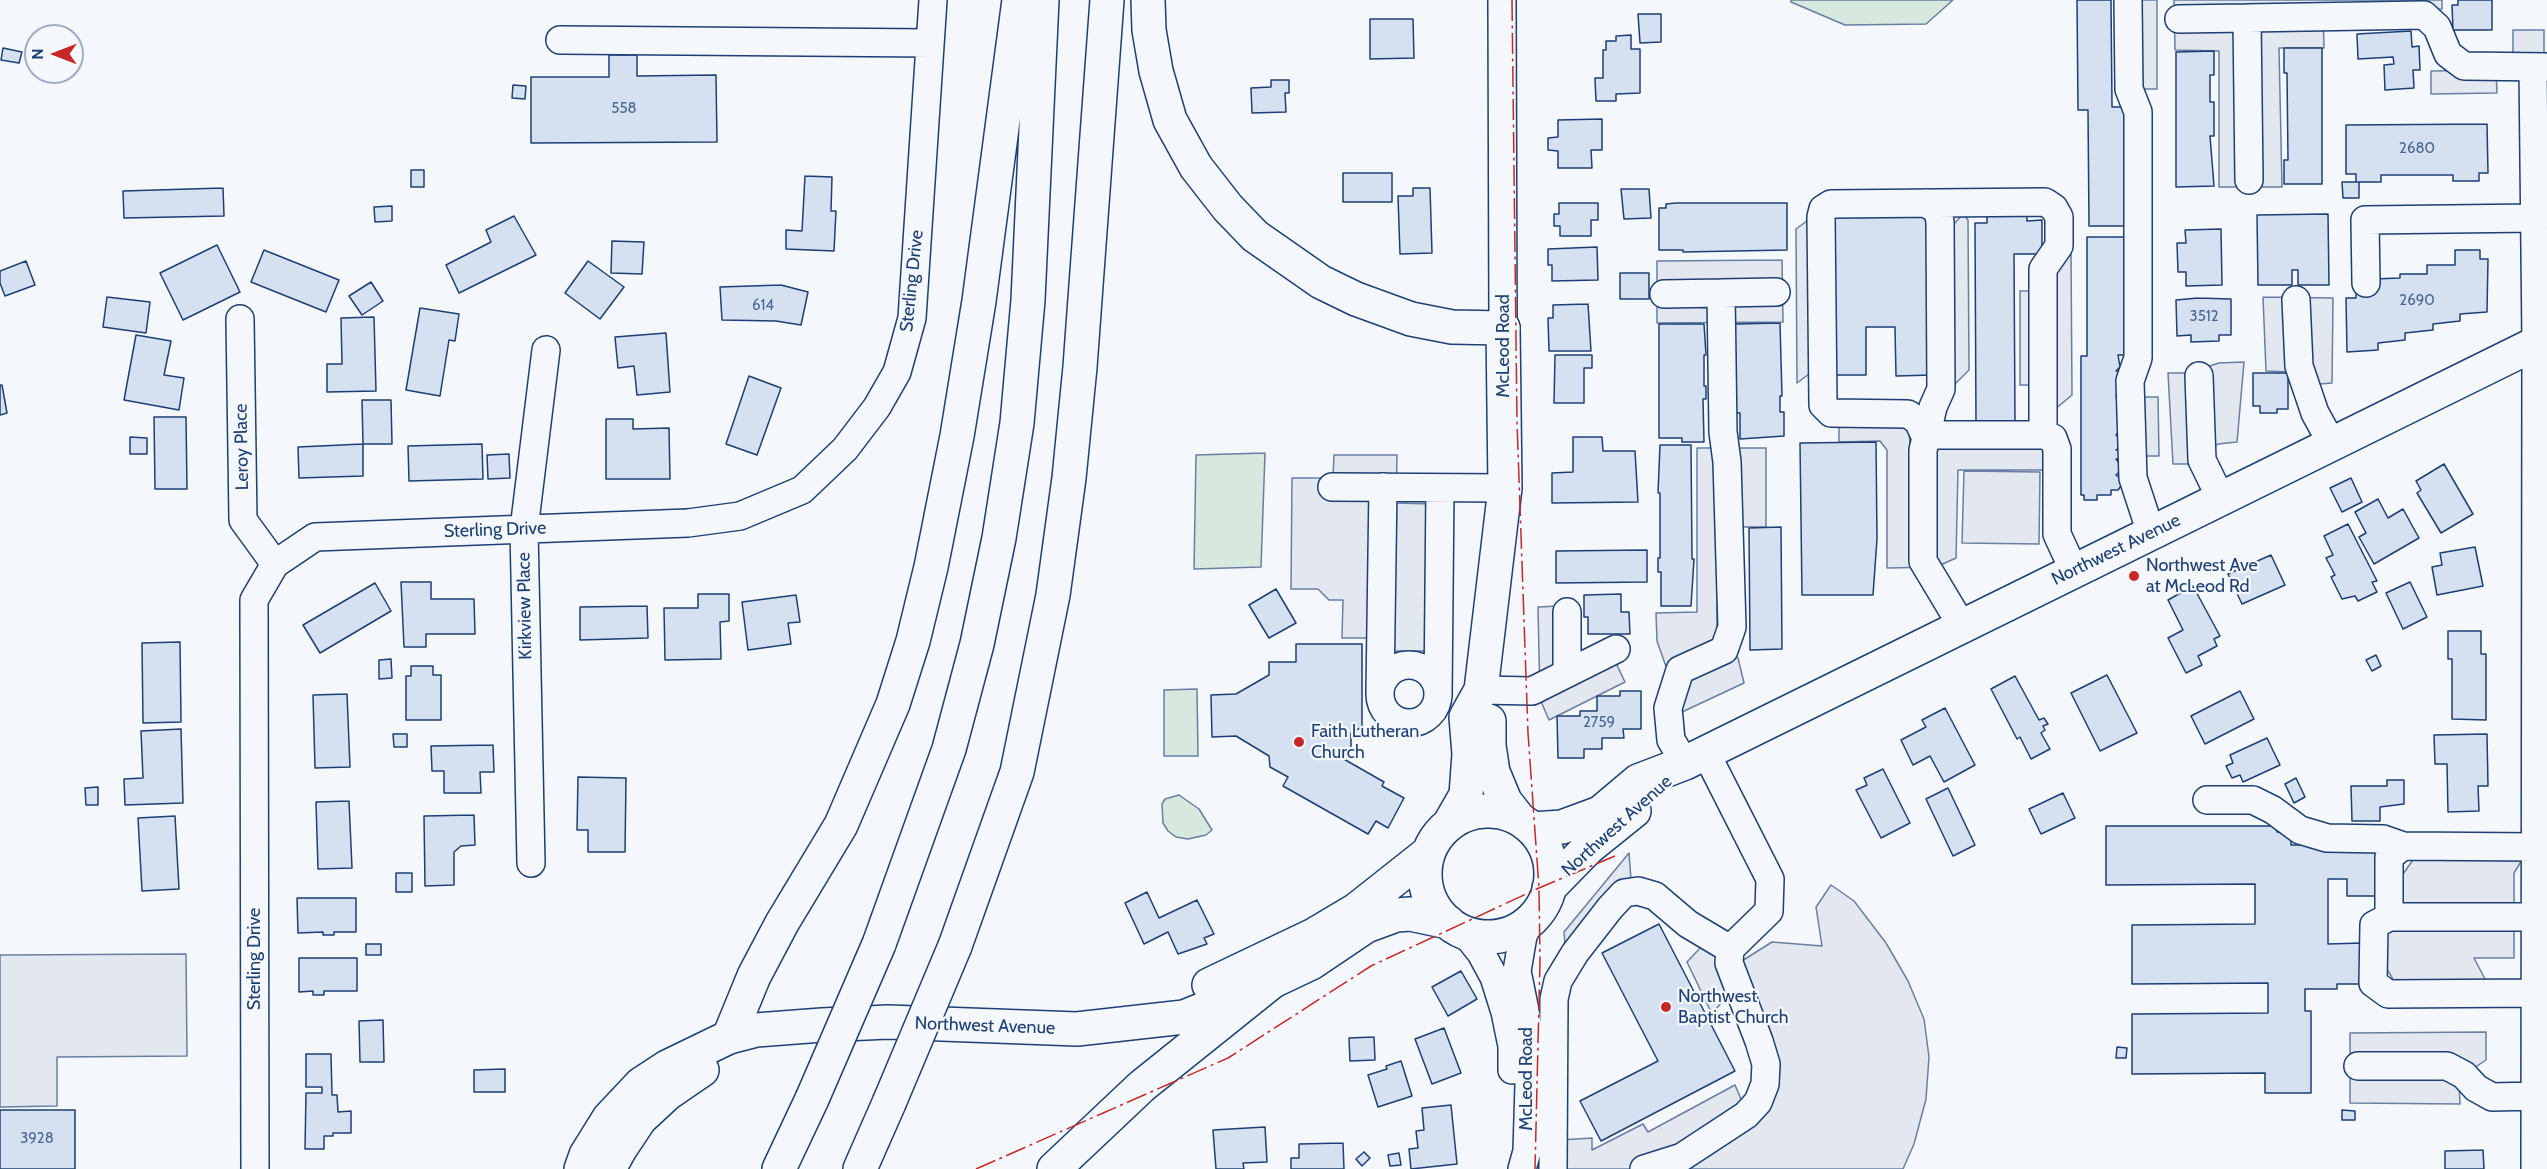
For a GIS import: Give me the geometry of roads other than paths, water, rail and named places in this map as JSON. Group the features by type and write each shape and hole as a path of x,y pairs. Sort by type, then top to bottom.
{"main road":[{"path":"729,1037 754,975 782,923 841,825 893,704 913,640 931,567 979,301 1019,0"},
{"path":"779,1169 879,944 949,749 977,644 999,538 1017,423 1028,300 1042,0"},
{"path":"860,1169 955,946 1017,772 1053,595 1069,477 1080,367 1107,0"},
{"path":"1148,0 1149,30 1156,71 1170,120 1196,167 1228,208 1255,236 1321,282 1356,299 1411,319 1472,329 1503,328"},
{"name":"McLeod Road","path":"1503,328 1504,488 1481,690 1489,718 1489,746 1493,772 1505,801 1526,824"},
{"name":"Northwest Avenue","path":"1526,824 1562,827 1600,813 1638,781 1696,758 2541,340"},
{"name":"McLeod Road","path":"1450,823 1466,795 1469,754 1466,717 1481,690"},
{"name":"Northwest Avenue","path":"1549,888 1588,848 1620,821 1654,798 1696,758"},
{"path":"1488,811 1508,814 1526,824 1543,844 1551,870 1549,888 1539,910 1519,928 1503,935 1483,937 1456,928 1439,914 1428,892 1425,871 1428,853 1437,838 1450,823 1469,814 1488,811"},
{"name":"Northwest Avenue","path":"1149,1020 1177,1000 1314,935 1356,910 1428,853"},
{"name":"Northwest Avenue","path":"581,1169 586,1155 609,1119 641,1084 667,1067 729,1037 756,1030 888,1022 1077,1029 1184,1017 1274,981 1311,963 1366,926 1396,915 1410,914 1456,928"},
{"path":"1054,1169 1142,1086 1274,981"},
{"name":"Northwest Avenue","path":"609,1169 640,1119 697,1073 725,1058 822,1025"}],"street":[{"name":"Sterling Drive","path":"255,1169 254,600 275,564 315,537 688,523 740,516 802,490 845,449 878,407 897,372 912,318 933,0"},
{"name":"McLeod Road","path":"1502,0 1503,328"},
{"path":"2128,0 2129,89 2138,112 2138,358 2130,381 2133,478 2151,533"},
{"path":"2179,19 2424,15 2437,27 2448,54 2464,66 2540,67 2543,216 2541,819 2535,847 2535,1169"},
{"path":"2247,18 2249,180"},
{"path":"560,40 930,43"},
{"path":"1926,438 1918,421 1908,414 1832,413 1823,405 1821,217 1823,209 1832,204 2045,202 2054,208 2059,217 2059,246 2043,269 2043,435"},
{"path":"1926,203 1938,211 1940,222 1941,389 1933,406 1923,450 1923,561 1962,626"},
{"path":"2366,283 2365,220 2543,216"},
{"path":"1664,294 1776,292"},
{"path":"1644,1169 1682,1157 1746,1115 1758,1102 1765,1084 1766,1064 1729,963 1730,949 1769,911 1770,879 1696,758 1671,741 1668,708 1680,670 1724,650 1732,627 1727,462 1723,432 1721,293"},
{"path":"2296,300 2299,366 2315,413 2332,444"},
{"name":"Leroy Place","path":"240,319 243,520 275,564"},
{"name":"Kirkview Place","path":"531,863 524,529 546,350"},
{"path":"2199,376 2202,460 2221,499"},
{"path":"1926,438 1937,435 2043,435 2053,438 2057,449 2057,534 2074,571"},
{"path":"1332,487 1504,488"},
{"path":"1383,487 1380,692 1386,713 1403,723 1423,720 1431,714 1438,696 1440,488"},
{"path":"1567,612 1567,673"},
{"path":"1481,690 1532,691 1616,649"},
{"path":"1380,692 1386,676 1392,670 1410,665 1419,667 1434,678 1438,696"},
{"path":"2207,800 2253,800 2273,810 2300,830 2327,838 2384,839 2403,846 2535,847"},
{"path":"2389,917 2389,857 2403,846"},
{"path":"1552,1169 1554,999 1558,981 1575,953 1610,908 1624,894 1638,891 1655,896 1688,924 1730,949"},
{"path":"2535,917 2389,917 2373,925 2373,983 2388,994 2535,993"},
{"name":"McLeod Road","path":"1522,1169 1527,1151 1530,1050 1527,1016 1516,971 1518,950 1530,920"},
{"name":"McLeod Road","path":"1456,928 1481,953 1494,976 1505,1012 1512,1046 1514,1153 1517,1169"},
{"path":"2358,1066 2446,1066 2464,1075 2476,1088 2492,1097 2535,1096"}],"place":[{"name":"Northwest Ave at McLeod Rd","path":"2134,576"},
{"name":"Faith Lutheran Church","path":"1299,742"},
{"name":"Northwest Baptist Church","path":"1666,1007"}]}
